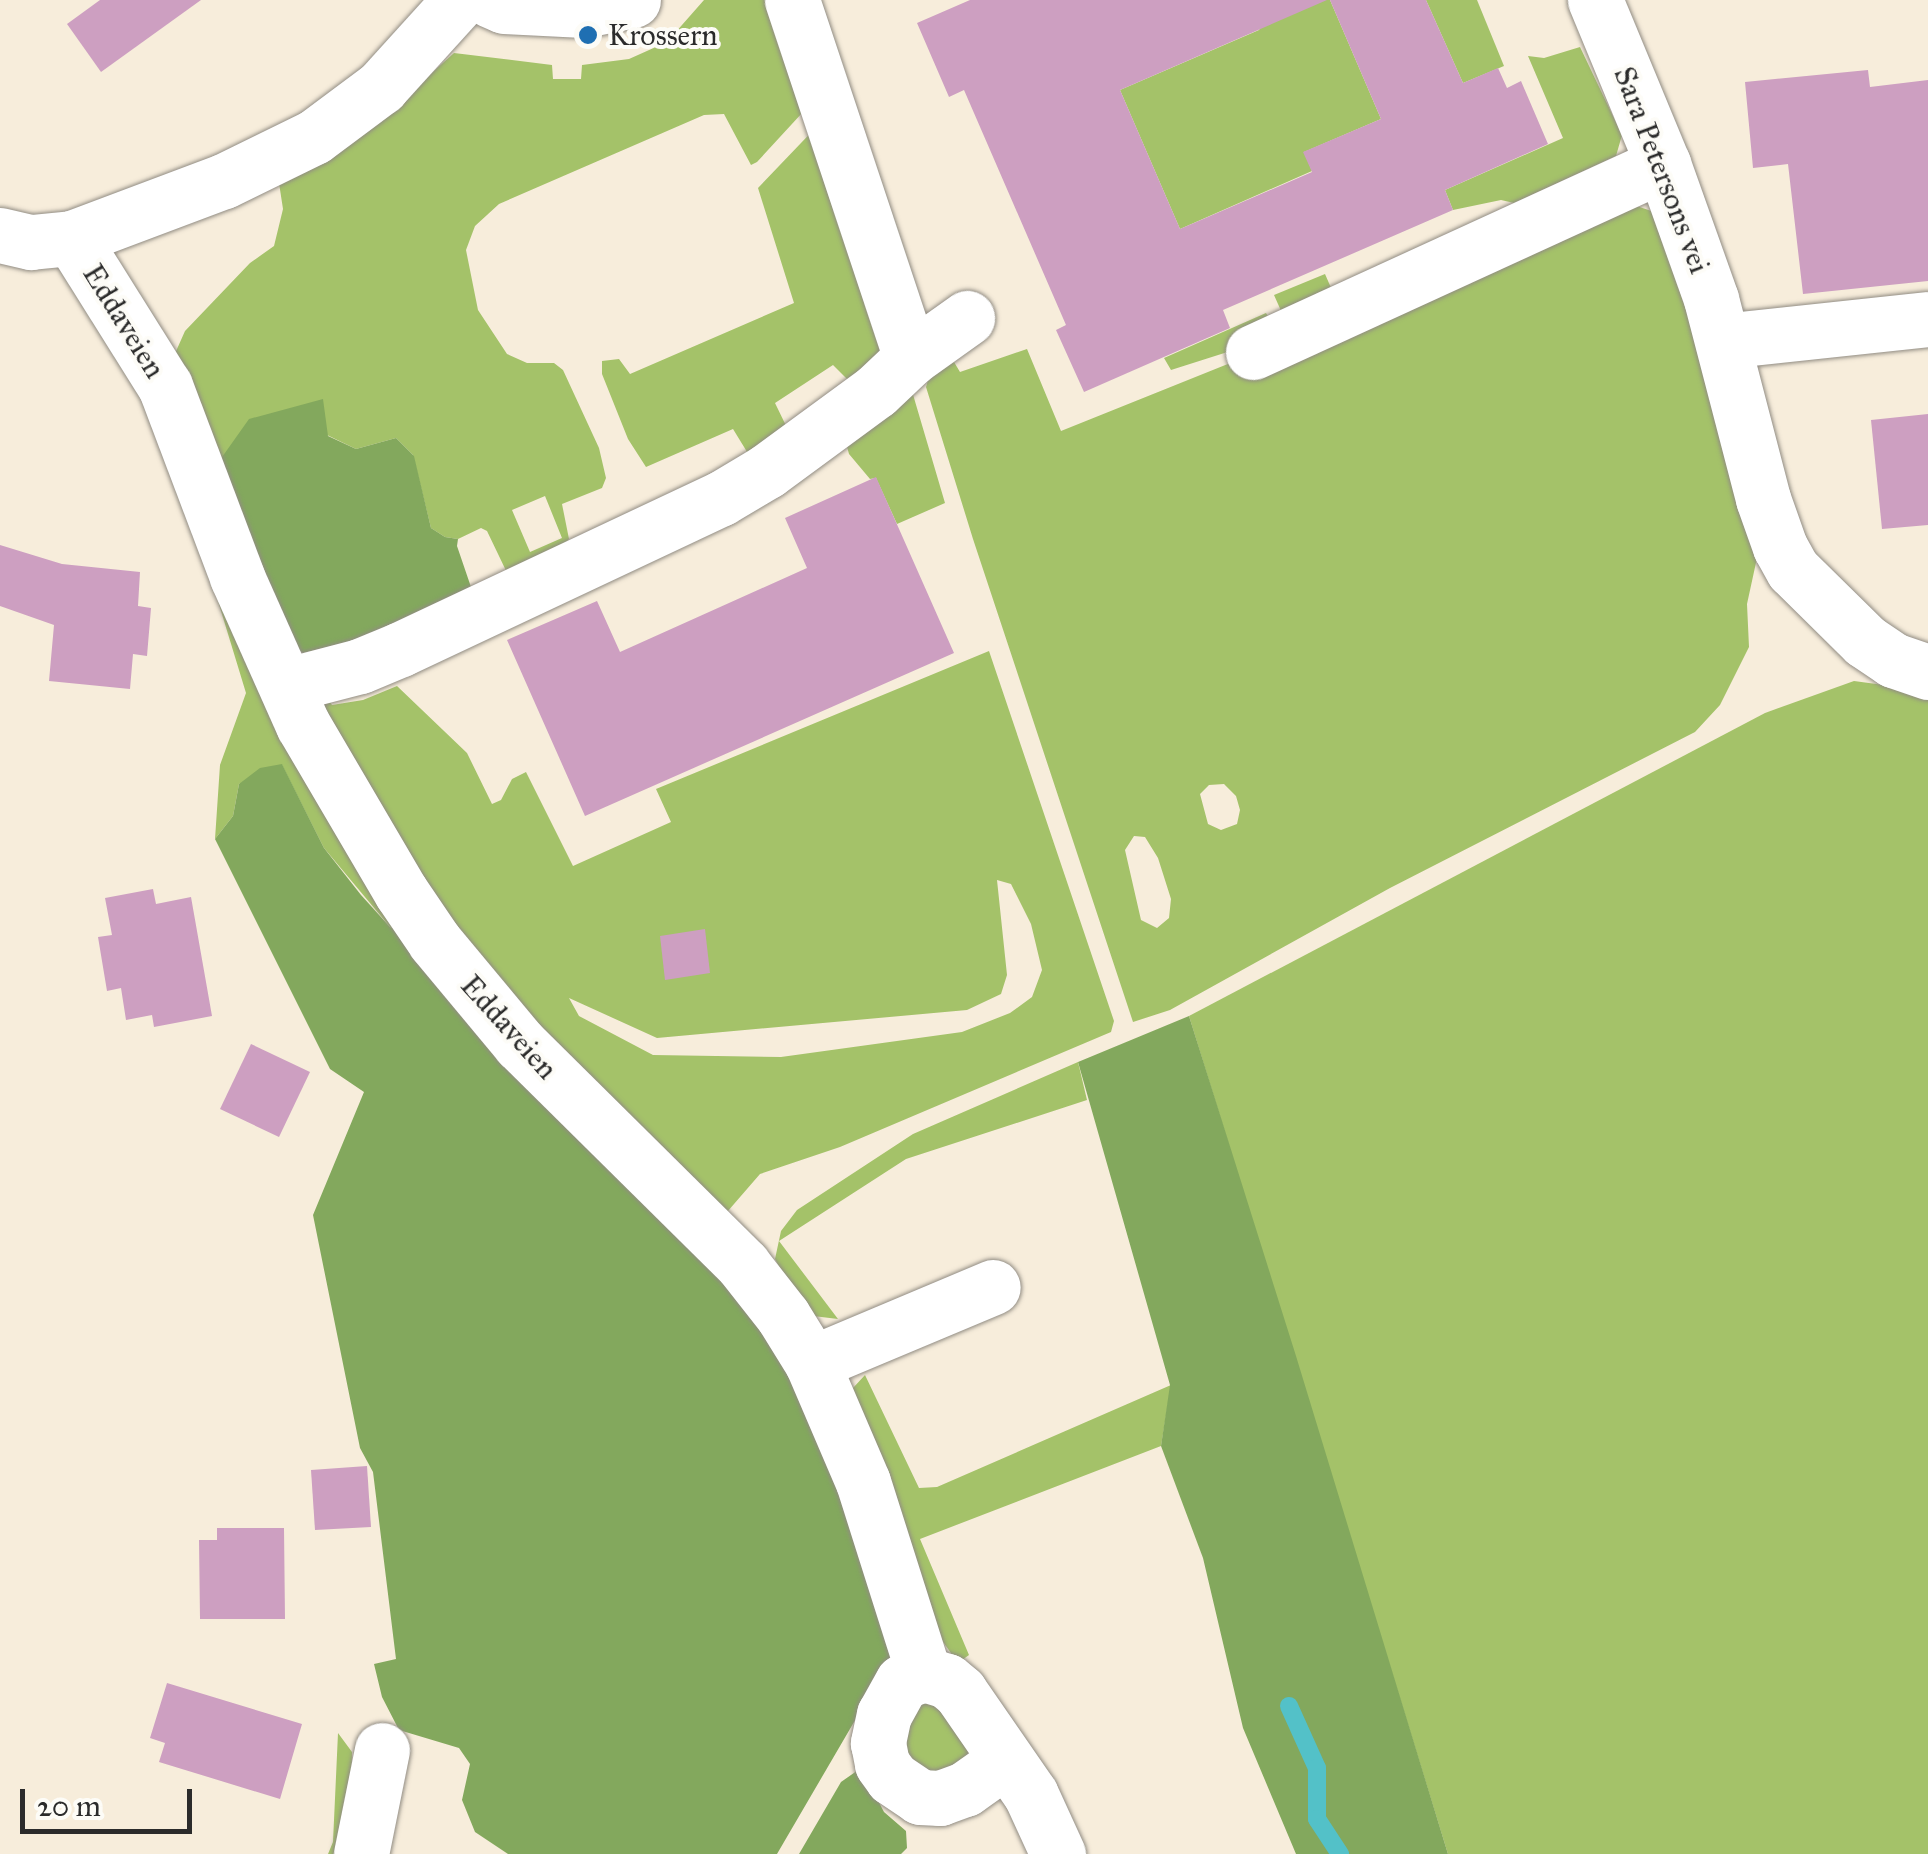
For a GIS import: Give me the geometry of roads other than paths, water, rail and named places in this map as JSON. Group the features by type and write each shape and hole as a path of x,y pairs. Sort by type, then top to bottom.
{"street":[{"name":"Eddaveien","path":"0,235 31,242 72,238 224,181 314,137 381,87 460,0"},
{"path":"490,0 504,6 584,10 634,0"},
{"path":"792,0 911,358"},
{"name":"Sara Petersons vei","path":"1595,0 1663,164 1723,342 1763,498 1793,570 1865,640 1894,660 1928,672"},
{"path":"1254,352 1663,164"},
{"name":"Eddaveien","path":"72,238 165,386 238,577 286,685 345,800 435,942 520,1044 743,1264 812,1362 863,1482 924,1674"},
{"path":"286,685 360,666 417,642 720,499 767,471 967,318"},
{"path":"1723,342 1928,319"},
{"path":"812,1362 993,1288"},
{"path":"1006,1760 965,1789 940,1798 920,1797 892,1778 882,1764 878,1743 884,1714 902,1682 924,1674 947,1680 960,1692 1031,1795 1058,1854"},
{"path":"361,1854 382,1750"}],"waterway":[{"path":"1289,1706 1317,1768 1317,1819 1340,1854"}],"place":[{"name":"Krossern","path":"588,35"}]}
